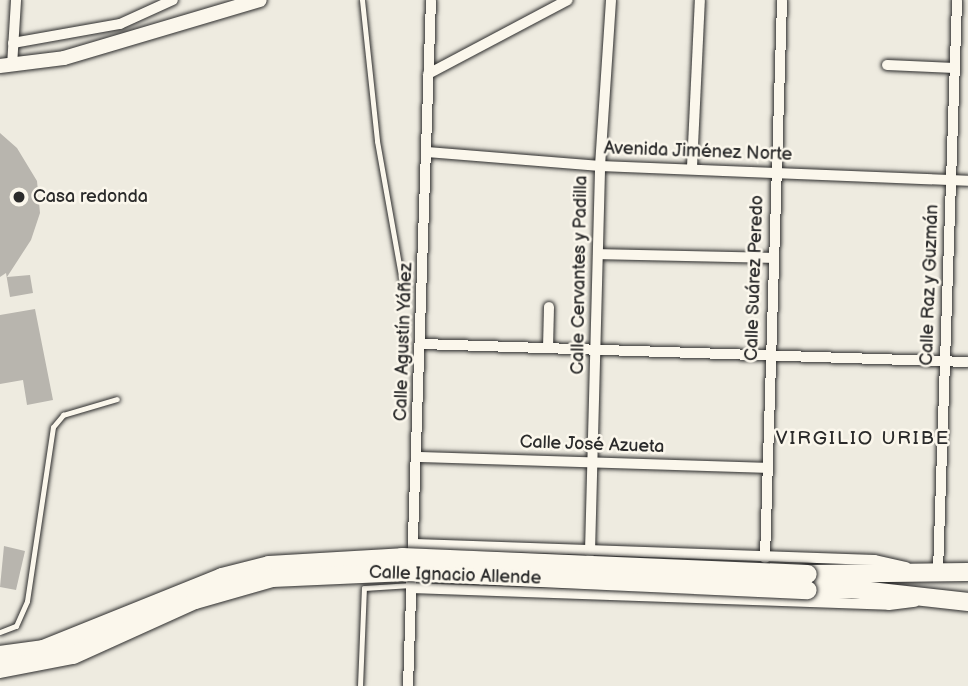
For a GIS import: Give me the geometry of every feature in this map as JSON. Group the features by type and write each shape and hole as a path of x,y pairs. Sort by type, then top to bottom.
{"main road":[{"name":"Calle Ignacio Allende","path":"0,655 43,649 222,577 269,565 402,557 808,582 926,600 968,602"},
{"name":"Calle Ignacio Allende","path":"0,669 73,655 195,600 272,578 407,572 808,582 930,570 968,572"}],"street":[{"path":"16,0 13,43 6,66 64,58 260,0"},
{"path":"13,43 120,24 173,0"},
{"name":"Calle Agustín Yáñez","path":"408,686 422,344 431,0"},
{"path":"428,74 568,0"},
{"name":"Calle Cervantes y Padilla","path":"590,551 600,166 611,0"},
{"path":"692,167 699,0"},
{"name":"Calle Suárez Peredo","path":"765,558 769,355 782,0"},
{"name":"Calle Raz y Guzmán","path":"930,570 944,361 957,0"},
{"path":"887,65 955,68"},
{"name":"Avenida Jiménez Norte","path":"427,152 600,166 692,167 968,181"},
{"path":"598,254 773,258"},
{"path":"548,348 549,307"},
{"path":"422,344 968,362"},
{"name":"Calle José Azueta","path":"417,457 766,468"},
{"name":"Calle Ignacio Allende","path":"415,544 875,560 930,570"},
{"name":"Calle Ignacio Allende","path":"411,586 889,605 926,600"}],"lane":[{"path":"362,0 377,141 402,281"},
{"path":"0,632 16,626 27,601 53,427 64,415 117,399"},
{"path":"360,686 364,588 411,586"}],"building":[{"name":"Casa redonda","path":"0,133 17,148 37,181 40,213 31,240 7,277 30,275 33,293 10,297 6,273 0,277"},
{"path":"35,309 53,400 27,405 23,380 0,384 0,315"},
{"path":"4,546 25,551 16,590 0,587"}],"place":[{"name":"Casa redonda","path":"19,197"}],"district":[{"name":"VIRGILIO URIBE","path":"863,439"}]}
